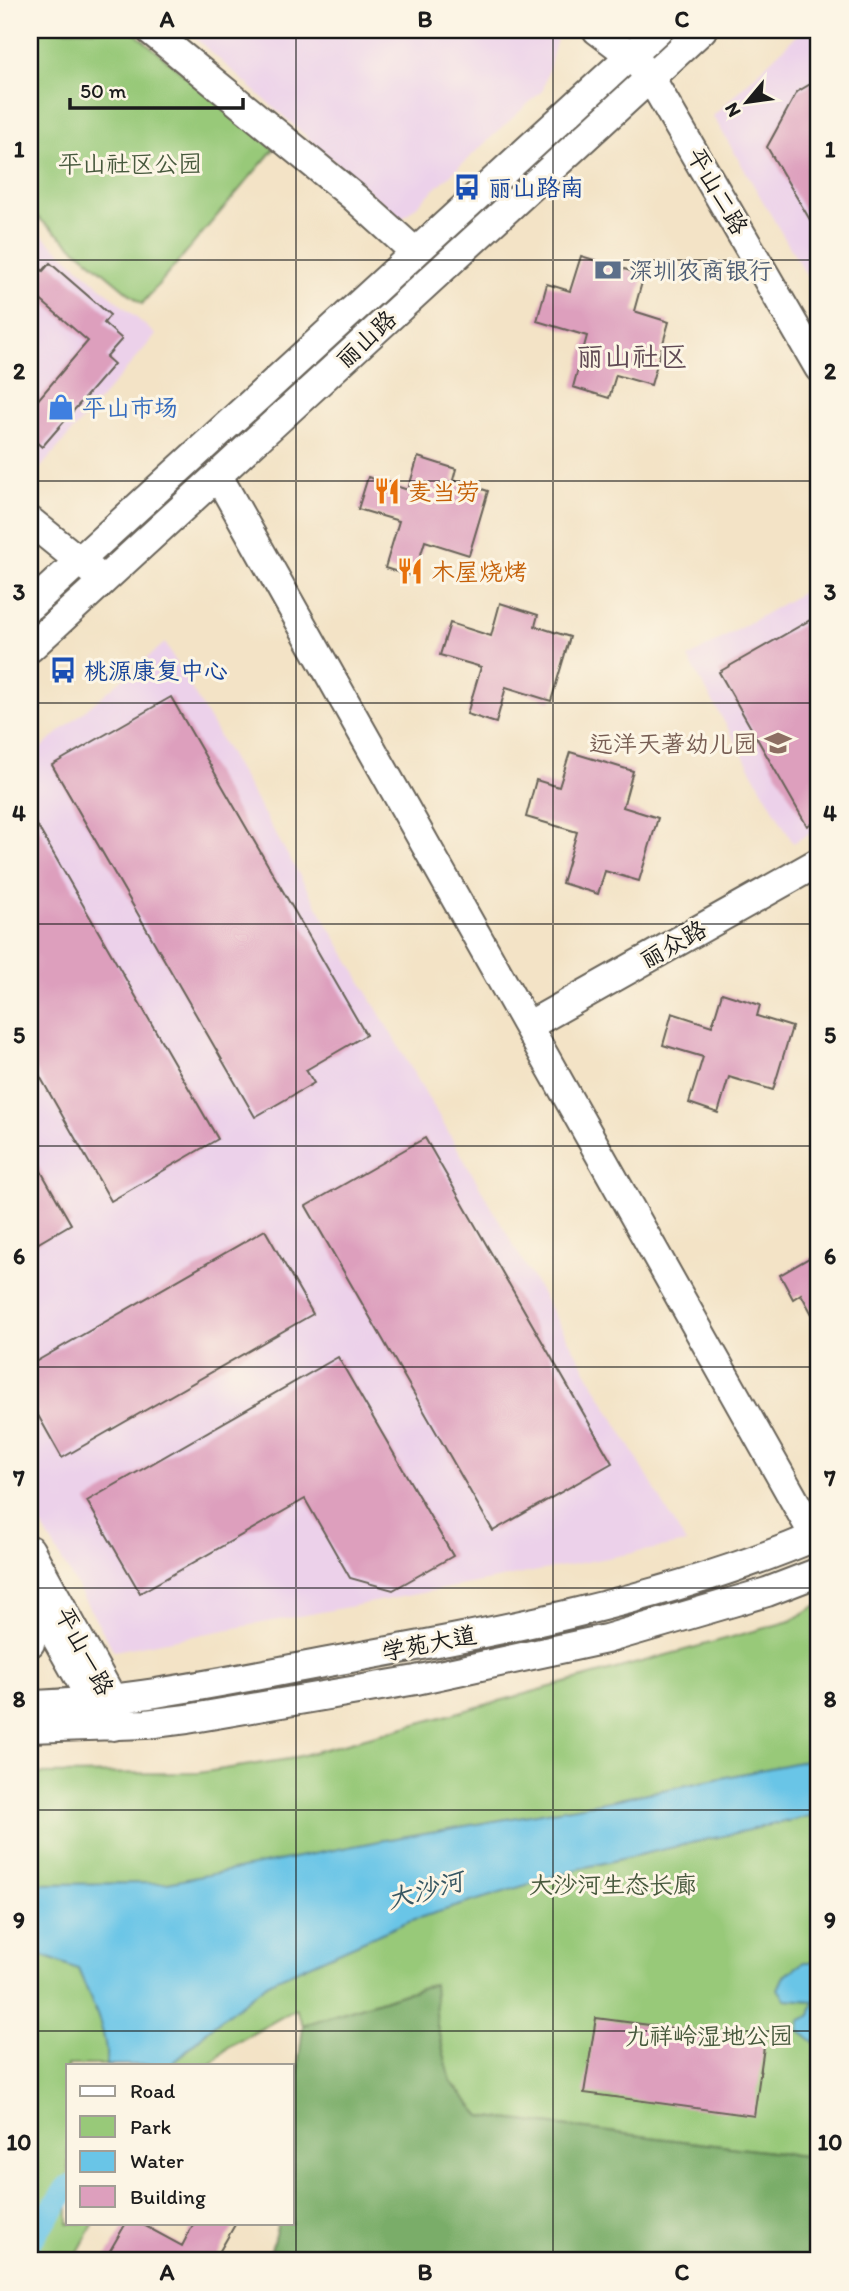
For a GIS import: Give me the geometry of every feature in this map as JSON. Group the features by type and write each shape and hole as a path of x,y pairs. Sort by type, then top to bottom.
{"street":[{"path":"150,30 354,197 415,253"},
{"name":"平山二路","path":"597,30 630,55 650,77 819,368"},
{"name":"丽山路","path":"30,606 658,30"},
{"name":"丽山路","path":"30,648 702,30"},
{"path":"218,476 817,1536"},
{"path":"30,521 103,580"},
{"name":"丽众路","path":"528,1027 819,862"},
{"name":"学苑大道","path":"30,1728 106,1709 573,1612 706,1575 817,1536"},
{"name":"平山一路","path":"30,1550 106,1709"},
{"name":"学苑大道","path":"30,1705 106,1709 187,1719 511,1661 606,1639 767,1591 819,1572"},
{"name":"平山一路","path":"30,1591 106,1709"},
{"path":"30,1600 33,1621 30,1643"}],"shaded area":[{"path":"186,30 545,30 557,39 543,90 401,220"},
{"path":"802,30 819,30 819,297 713,116"},
{"name":"平山市场","path":"30,225 156,335 30,480"},
{"name":"远洋天著幼儿园","path":"819,583 819,828 793,843 688,658"},
{"path":"165,643 686,1543 114,1651 30,1505 30,757"}],"green space":[{"name":"平山社区公园","path":"30,30 131,30 274,149 142,304 30,211"},
{"name":"大沙河生态长廊","path":"819,1604 819,2158 481,2116 451,2082 437,2025 433,1984 303,2025 296,2009 227,2048 212,2064 66,2064 66,2224 93,2224 73,2261 30,2261 30,1774 198,1773 289,1759 790,1621"},
{"path":"434,1984 437,2025 451,2082 481,2116 819,2158 819,2261 268,2261 278,2224 294,2224 294,2099 303,2025"}],"water":[{"name":"大沙河","path":"819,1758 819,1814 582,1868 409,1921 268,1983 209,2029 172,2064 106,2064 102,2029 78,1969 30,1951 30,1884 167,1883 384,1840 599,1803"},
{"path":"804,1962 819,1962 819,2036 814,2042 799,2031 800,2020 810,2016 814,2001 785,1999 778,1989 784,1976"}],"building":[{"path":"819,79 819,235 767,147 797,92"},
{"path":"581,256 644,275 634,311 669,322 651,385 616,375 609,398 573,387 587,336 537,321 547,284 570,291"},
{"path":"30,259 43,271 50,263 110,315 104,323 122,339 106,357 114,364 42,447 30,437 30,409 88,341 30,291"},
{"path":"418,457 456,469 453,480 488,491 469,555 425,541 414,577 385,568 399,521 358,509 368,477 408,490"},
{"path":"500,603 538,615 535,626 570,637 551,701 506,687 496,723 467,714 481,667 440,655 450,623 491,636"},
{"path":"819,615 819,819 807,826 719,672"},
{"path":"171,697 366,1035 306,1070 314,1083 255,1117 52,765"},
{"path":"570,752 633,771 623,807 658,818 639,881 605,871 598,894 562,883 577,832 526,817 536,780 559,787"},
{"path":"30,813 218,1139 111,1201 30,1059"},
{"path":"722,993 760,1005 757,1016 792,1027 773,1090 729,1077 718,1113 689,1103 703,1057 663,1045 672,1013 712,1026"},
{"path":"425,1138 612,1463 493,1531 306,1206"},
{"path":"30,1152 71,1224 30,1248"},
{"path":"265,1230 313,1314 62,1458 30,1401 30,1365"},
{"path":"811,1257 819,1272 819,1327 801,1294 793,1299 780,1275"},
{"path":"338,1357 453,1556 393,1590 350,1578 305,1499 140,1593 87,1501"},
{"path":"596,2018 765,2040 754,2116 584,2093"},
{"path":"125,2224 142,2224 182,2246 193,2224 235,2224 214,2261 104,2261"}],"waterway":[{"path":"30,2241 66,2190"}],"place":[{"name":"丽山路南","path":"467,187"},
{"name":"深圳农商银行","path":"608,270"},
{"name":"平山市场","path":"61,407"},
{"name":"麦当劳","path":"387,491"},
{"name":"木屋烧烤","path":"410,571"},
{"name":"桃源康复中心","path":"63,670"},
{"name":"远洋天著幼儿园","path":"778,743"}],"district":[{"name":"丽山社区","path":"632,356"}],"park label":[{"name":"九祥岭湿地公园","path":"709,2035"}]}
